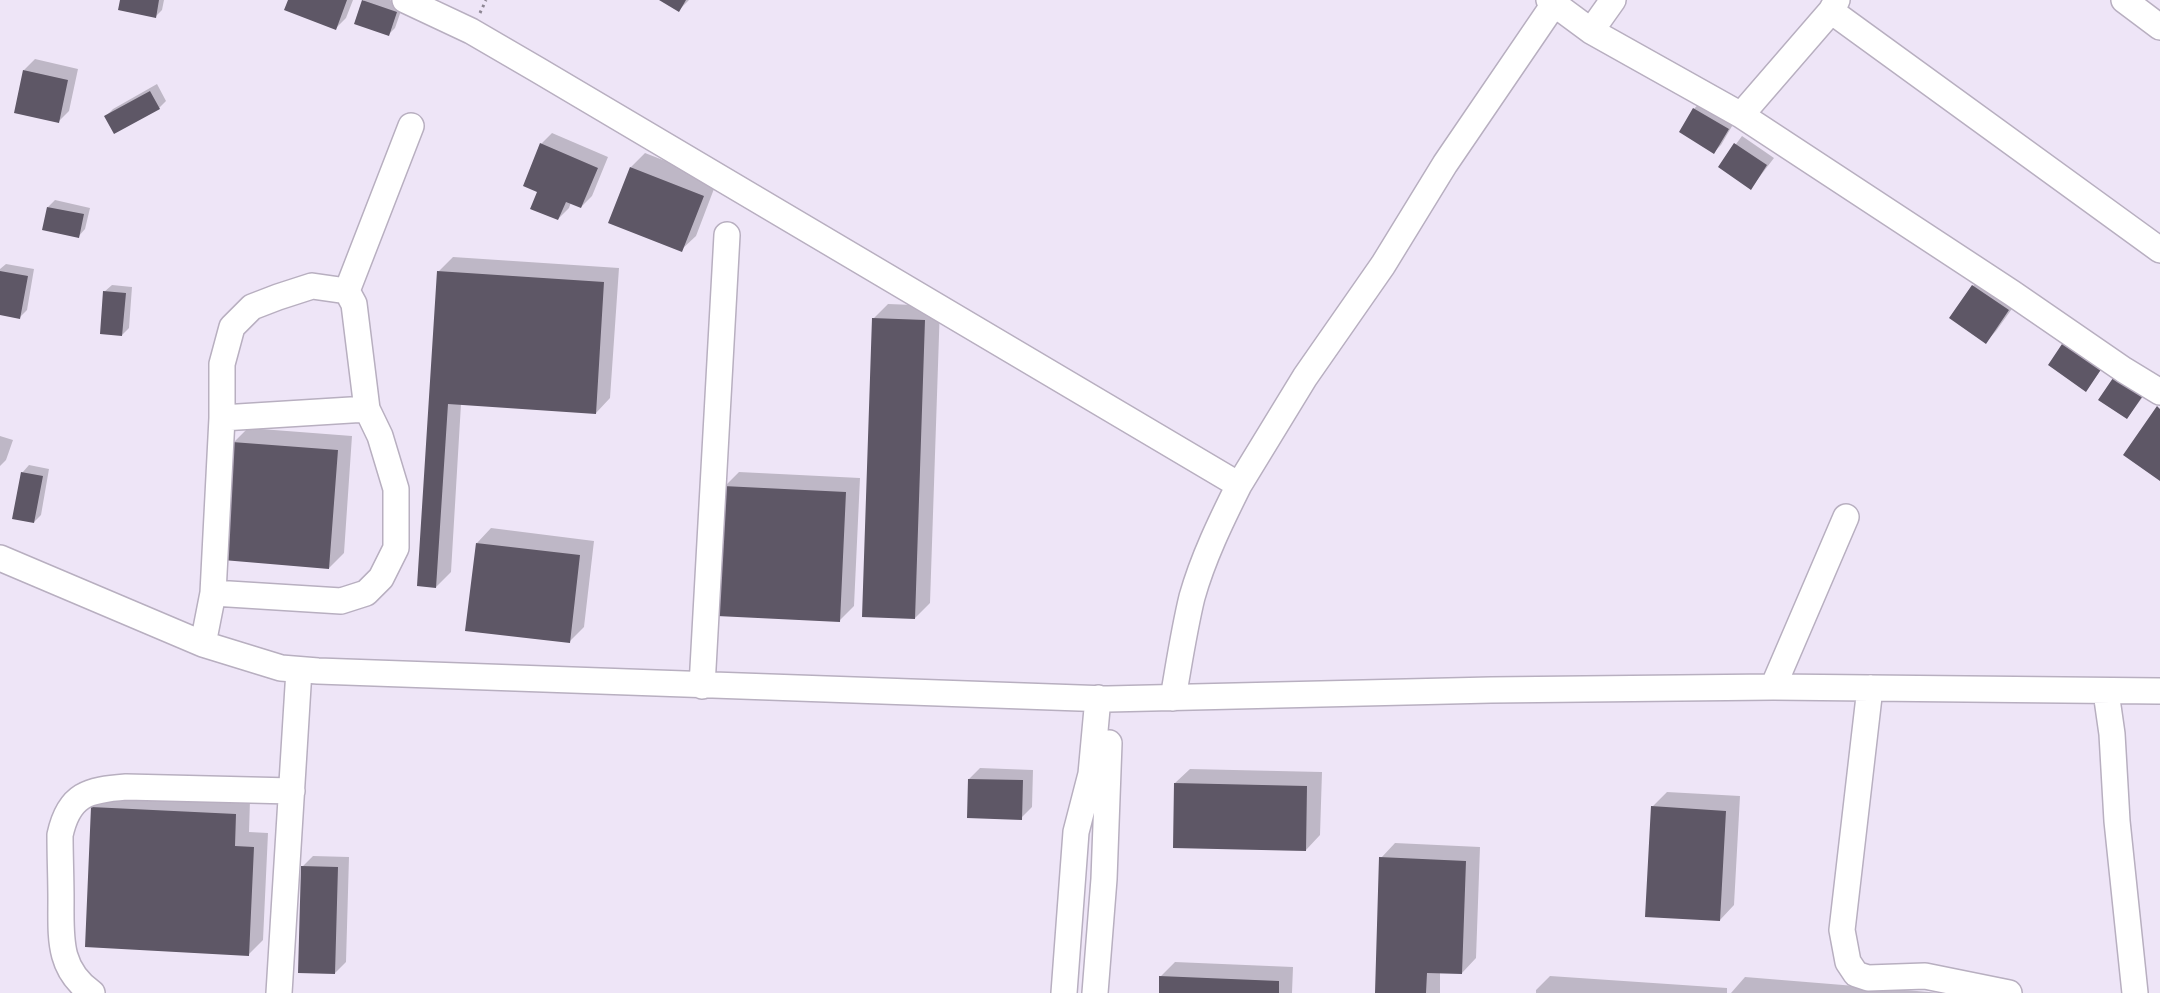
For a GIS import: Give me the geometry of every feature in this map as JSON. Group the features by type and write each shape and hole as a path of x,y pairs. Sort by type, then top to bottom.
{"street":[{"path":"405,0 471,31 1239,485"},
{"path":"1591,31 1614,0"},
{"path":"2124,0 2160,27"},
{"path":"1173,698 1184,634 1193,596 1209,549 1239,485 1305,377 1383,265 1445,164 1551,2 1591,31 1741,115 2124,370 2160,392"},
{"path":"1741,115 1834,6 2160,250"},
{"path":"214,593 341,602 366,593 381,578 396,548 396,489 380,436 367,409 354,304 347,291 410,126"},
{"path":"702,686 727,235"},
{"path":"203,644 214,593 222,418 222,364 232,327 252,307 312,286 347,291"},
{"path":"222,418 367,409"},
{"path":"1773,687 1846,517"},
{"path":"0,558 203,644 281,668 299,670 702,686 1103,698 1491,690 1773,687 2106,692 2160,691"},
{"path":"279,993 299,670"},
{"path":"1870,688 1842,930 1848,962 1856,974 1868,978 1925,976 2009,993"},
{"path":"2106,692 2112,734 2118,839 2135,993"},
{"path":"1064,993 1076,832 1091,774 1103,698"},
{"path":"1095,993 1104,879 1109,760 1103,698"},
{"path":"92,993 82,986 72,973 61,944 60,835 63,822 73,802 99,789 126,787 292,791"}],"building":[{"path":"120,0 159,0 156,18 118,10"},
{"path":"288,0 347,0 336,30 284,10"},
{"path":"362,0 397,12 389,36 354,24"},
{"path":"659,0 686,0 679,12"},
{"path":"23,70 68,80 59,123 14,113"},
{"path":"150,91 160,109 114,134 104,116"},
{"path":"1693,108 1729,129 1714,154 1679,132"},
{"path":"540,143 598,168 581,208 566,202 558,220 530,209 537,192 523,186"},
{"path":"1734,143 1767,165 1751,190 1718,167"},
{"path":"630,167 704,196 682,252 608,223"},
{"path":"47,207 84,214 79,238 42,230"},
{"path":"0,271 28,276 20,319 0,315"},
{"path":"437,271 604,282 596,414 448,404 436,588 417,586"},
{"path":"1972,285 2009,310 1986,344 1949,318"},
{"path":"103,291 126,293 122,336 100,334"},
{"path":"872,318 925,320 915,619 862,617"},
{"path":"2064,341 2102,368 2086,392 2048,365"},
{"path":"2113,378 2142,397 2127,419 2098,400"},
{"path":"2157,406 2160,409 2160,481 2123,455"},
{"path":"232,442 338,450 329,569 223,560"},
{"path":"21,472 43,476 34,523 12,519"},
{"path":"723,486 846,492 840,622 717,616"},
{"path":"476,543 580,555 570,643 465,631"},
{"path":"968,779 1023,780 1022,820 967,818"},
{"path":"1174,783 1307,786 1306,851 1173,848"},
{"path":"1651,806 1726,811 1720,921 1645,917"},
{"path":"91,807 236,814 235,846 254,847 249,956 85,947"},
{"path":"1379,857 1466,861 1462,974 1427,973 1426,993 1375,993"},
{"path":"301,866 338,867 335,974 298,973"},
{"path":"1159,976 1279,981 1279,993 1159,993"}]}
